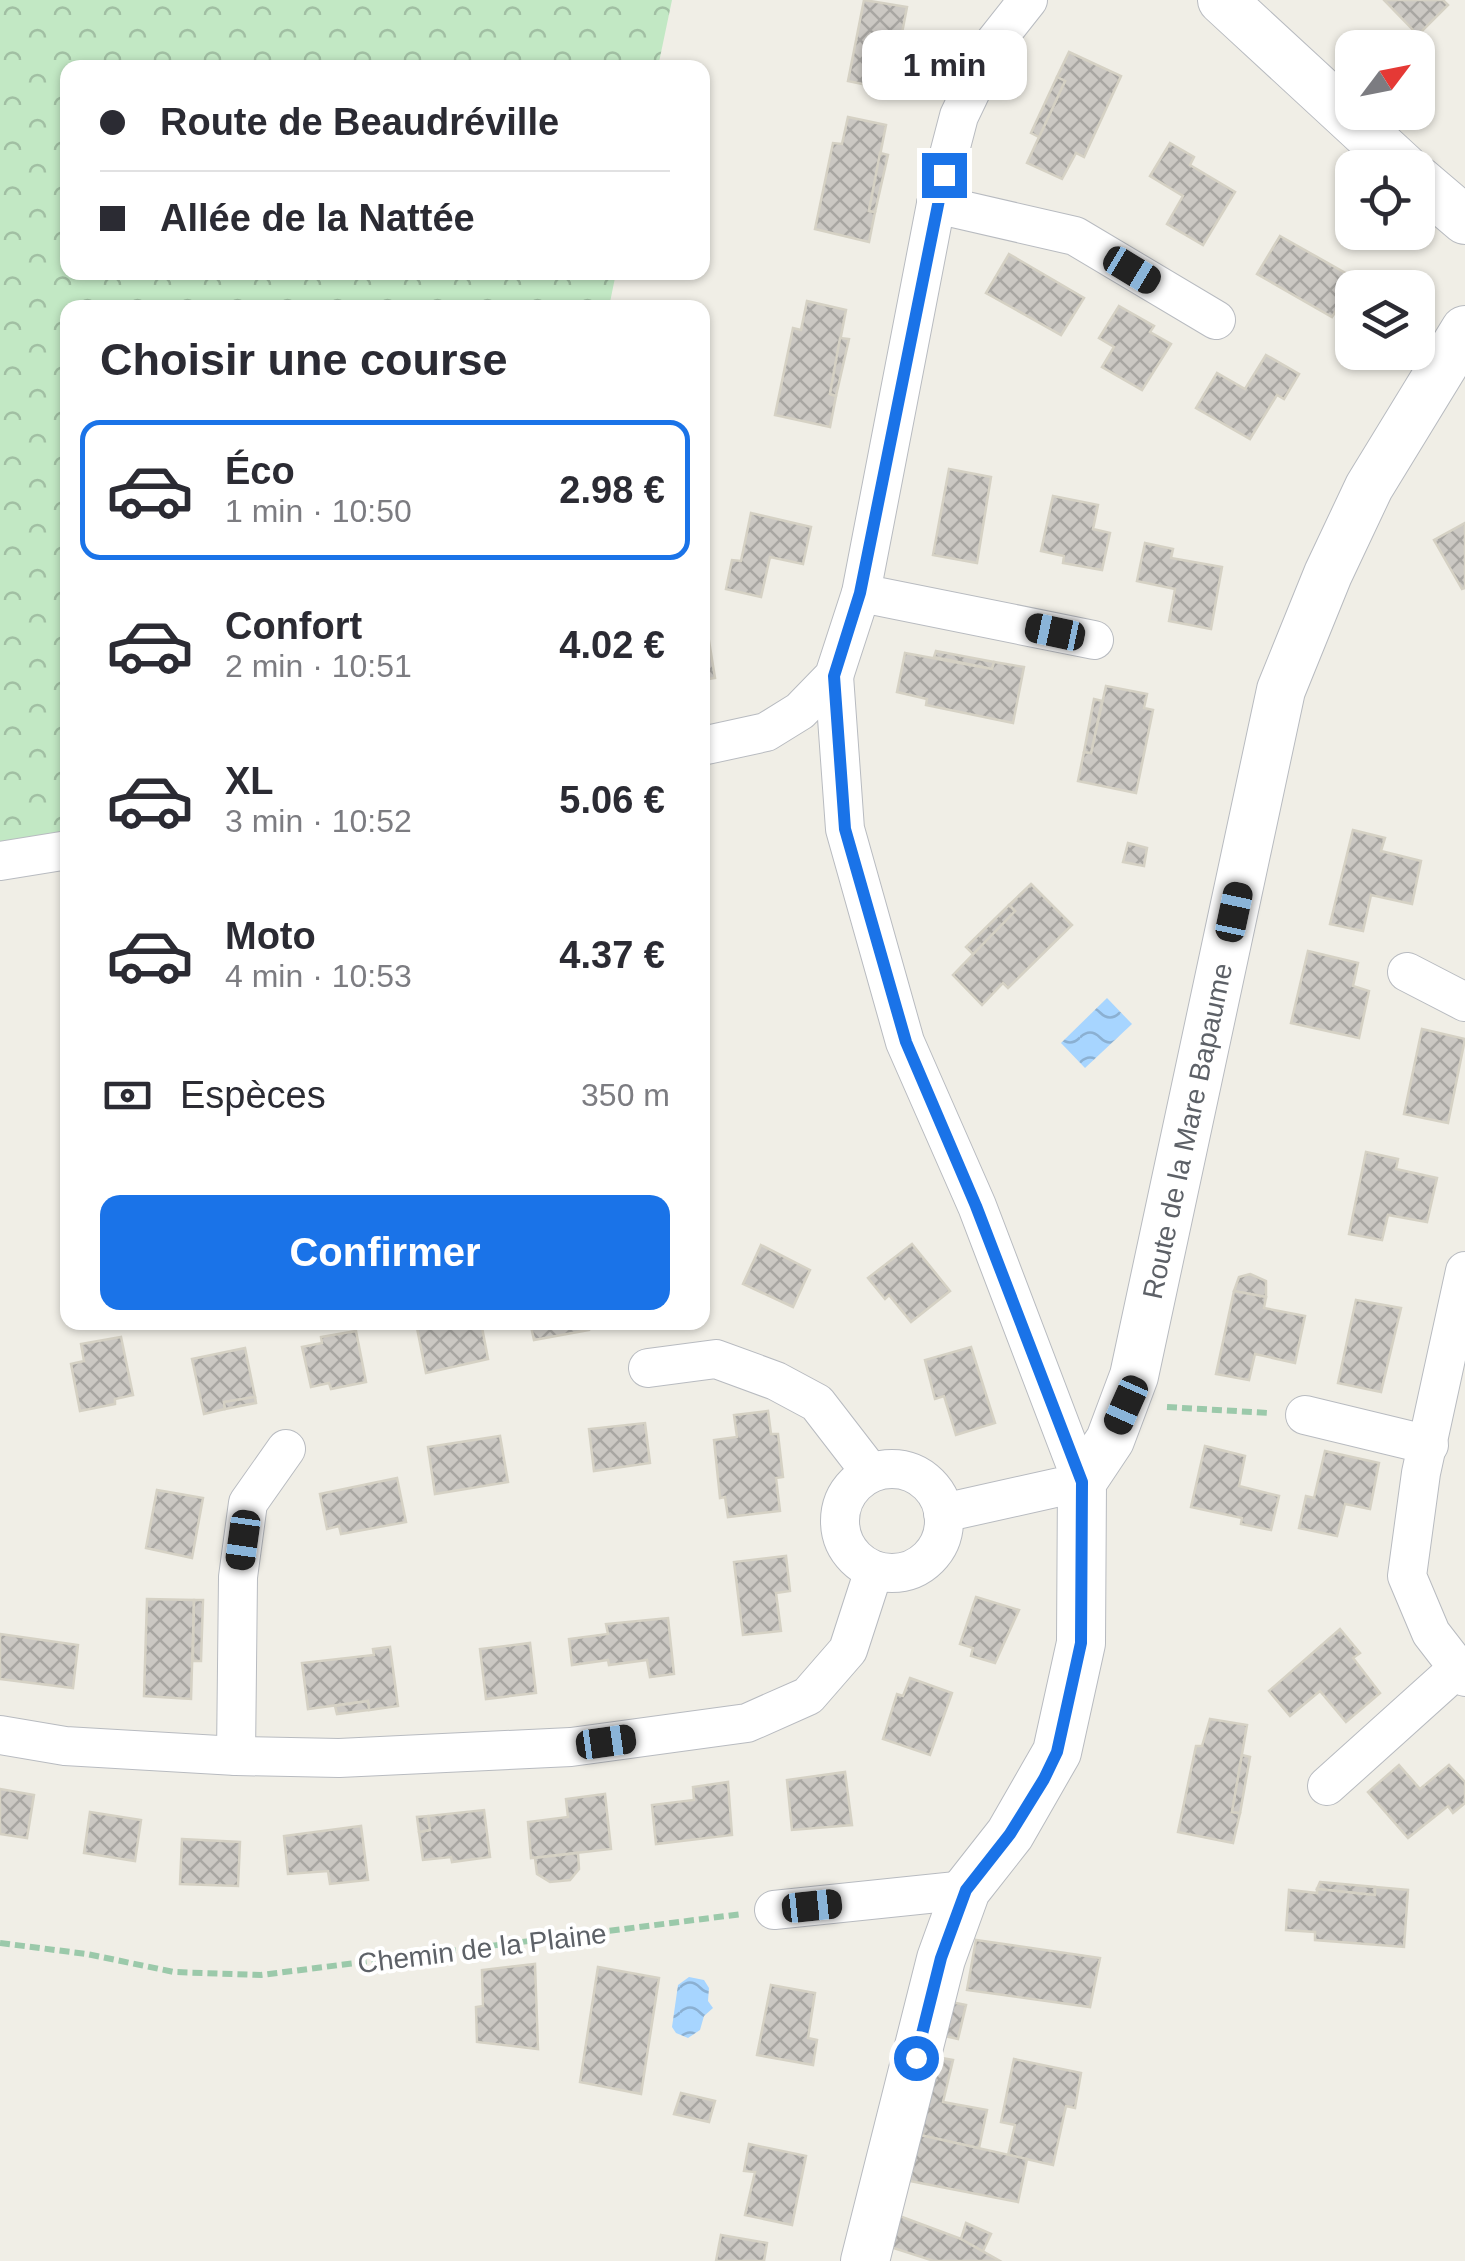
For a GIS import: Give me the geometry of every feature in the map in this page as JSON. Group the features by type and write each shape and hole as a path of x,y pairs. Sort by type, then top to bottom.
{"street":[{"path":"865,2261 941,1958 966,1890 1010,1834 1057,1752 1081,1643 1082,1482 976,1206 906,1042 845,829 834,676 860,593 936,204 959,116 994,43 1028,0"},
{"path":"1222,0 1384,150"},
{"path":"1435,194 1465,220"},
{"path":"936,204 1075,236 1216,320"},
{"name":"Route de la Mare Bapaume","path":"1082,1482 1110,1440 1134,1376 1280,690 1369,487 1465,330"},
{"path":"860,593 1094,640"},
{"path":"710,744 766,732 800,711 834,676"},
{"path":"0,861 60,851"},
{"path":"1406,972 1465,1002"},
{"path":"1328,1786 1461,1673 1431,1634 1408,1576 1421,1472 1465,1271"},
{"path":"648,1368 716,1359 776,1381 816,1403 870,1473"},
{"path":"1305,1414 1429,1445"},
{"path":"236,1756 238,1577 248,1503 286,1450"},
{"path":"902,1470 917,1475 939,1498 943,1513 943,1531 937,1548 925,1562 892,1574 858,1561 840,1532 845,1497 870,1473 902,1470"},
{"path":"943,1513 1082,1482"},
{"path":"0,1735 64,1746 338,1758 571,1747 747,1723 808,1696 848,1650 874,1570"},
{"path":"774,1910 966,1890"}],"path":[{"path":"1134,1376 1149,1388 1148,1406 1305,1414"},
{"name":"Chemin de la Plaine","path":"0,1943 87,1954 174,1972 261,1975 774,1910"}],"green space":[{"path":"0,0 672,0 659,60 60,60 60,280 615,280 610,300 60,300 60,851 0,861"}],"water":[{"path":"1107,998 1132,1024 1085,1068 1061,1043"},
{"path":"689,1977 704,1980 713,2008 704,2016 700,2030 688,2038 672,2027 678,1985"}],"building":[{"path":"864,0 907,7 891,90 848,81"},
{"path":"1384,0 1443,0 1448,5 1423,30 1413,30"},
{"path":"1069,52 1121,76 1084,157 1076,153 1062,179 1027,163 1065,81 1057,77"},
{"path":"1057,77 1065,81 1039,137 1031,133"},
{"path":"848,117 886,125 869,211 875,212 869,242 815,229 833,143 842,144"},
{"path":"1170,143 1194,157 1190,165 1235,192 1203,245 1167,224 1183,196 1150,176"},
{"path":"880,153 888,155 875,212 869,211"},
{"path":"1280,236 1340,270 1335,270 1335,312 1332,317 1257,274"},
{"path":"1009,254 1084,298 1061,335 986,293"},
{"path":"807,301 846,310 830,394 836,396 830,427 775,415 793,328 801,330"},
{"path":"1119,306 1154,326 1150,332 1171,344 1142,390 1102,367 1114,347 1099,338"},
{"path":"840,338 849,339 836,396 830,394"},
{"path":"1266,355 1299,374 1284,399 1277,395 1250,439 1196,408 1217,373 1245,389"},
{"path":"949,469 991,477 977,563 933,555"},
{"path":"1053,496 1098,505 1093,529 1110,533 1102,570 1063,563 1064,556 1041,551"},
{"path":"751,513 811,527 803,564 770,557 761,597 726,589 732,560 741,561"},
{"path":"1465,523 1465,588 1462,589 1434,540"},
{"path":"1145,543 1173,549 1171,558 1222,567 1211,629 1169,621 1175,589 1137,581"},
{"path":"710,647 715,678 710,679"},
{"path":"936,651 994,662 992,669 934,657"},
{"path":"905,653 992,669 994,662 1024,667 1013,723 926,705 927,699 897,692"},
{"path":"1106,686 1147,694 1144,708 1153,710 1136,793 1078,781 1084,752 1091,753"},
{"path":"1094,699 1102,701 1091,753 1084,752"},
{"path":"1353,830 1385,838 1381,851 1421,861 1412,904 1371,895 1363,931 1330,924"},
{"path":"1128,843 1147,848 1144,866 1123,862"},
{"path":"1031,884 1072,925 1008,988 1003,983 982,1005 953,975 1015,911 1009,905"},
{"path":"1009,905 1015,911 973,954 966,947"},
{"path":"1308,951 1358,963 1353,986 1369,991 1359,1038 1291,1023"},
{"path":"1422,1029 1465,1039 1448,1123 1404,1114"},
{"path":"1366,1152 1398,1159 1396,1169 1437,1178 1427,1222 1388,1215 1382,1240 1349,1234"},
{"path":"912,1244 950,1291 911,1322 889,1295 885,1299 868,1278"},
{"path":"761,1245 810,1270 793,1307 743,1284"},
{"path":"1250,1274 1266,1281 1266,1297 1234,1291 1239,1277"},
{"path":"1234,1291 1266,1297 1264,1308 1305,1316 1295,1363 1255,1354 1249,1380 1216,1374"},
{"path":"1356,1300 1401,1308 1381,1392 1338,1383"},
{"path":"417,1330 483,1330 488,1359 426,1373"},
{"path":"532,1330 589,1330 534,1340"},
{"path":"356,1331 366,1382 331,1389 329,1383 311,1387 302,1347 322,1343 321,1337"},
{"path":"121,1337 133,1395 115,1399 115,1404 80,1411 71,1364 84,1361 81,1344"},
{"path":"971,1347 995,1423 956,1435 944,1396 935,1399 925,1360"},
{"path":"245,1348 255,1397 224,1402 225,1409 204,1414 192,1359"},
{"path":"255,1397 256,1403 225,1409 224,1402"},
{"path":"768,1411 771,1434 778,1434 783,1477 776,1478 780,1511 728,1517 725,1497 720,1498 714,1440 737,1437 734,1415"},
{"path":"645,1423 650,1463 594,1471 589,1429"},
{"path":"500,1436 508,1482 435,1494 428,1447"},
{"path":"1205,1446 1245,1456 1239,1486 1279,1496 1271,1530 1241,1524 1242,1518 1191,1507"},
{"path":"1325,1451 1379,1463 1370,1509 1345,1504 1337,1536 1299,1528 1306,1496 1314,1498"},
{"path":"397,1478 406,1522 341,1534 339,1526 327,1529 320,1494"},
{"path":"157,1490 203,1498 192,1558 146,1548"},
{"path":"786,1556 790,1591 776,1593 781,1631 743,1635 734,1562"},
{"path":"976,1597 1019,1610 995,1663 971,1656 973,1648 960,1644"},
{"path":"147,1599 194,1600 191,1699 144,1696"},
{"path":"194,1600 203,1600 201,1661 193,1661"},
{"path":"668,1618 674,1674 650,1677 647,1660 572,1665 569,1639 608,1634 606,1624"},
{"path":"1340,1629 1360,1653 1353,1658 1380,1693 1346,1722 1320,1691 1290,1716 1269,1691"},
{"path":"0,1634 78,1645 73,1688 0,1679"},
{"path":"530,1643 536,1693 486,1699 480,1649"},
{"path":"390,1647 398,1706 369,1710 368,1701 308,1709 302,1663 374,1655 373,1649"},
{"path":"910,1678 952,1693 930,1755 883,1739 897,1694 903,1696"},
{"path":"368,1701 369,1710 337,1714 335,1706"},
{"path":"1210,1719 1247,1725 1232,1812 1240,1813 1233,1843 1178,1832 1196,1746 1202,1746"},
{"path":"1242,1755 1250,1757 1240,1813 1232,1812"},
{"path":"1399,1765 1420,1789 1449,1765 1465,1782 1465,1803 1453,1813 1448,1806 1408,1838 1368,1792"},
{"path":"845,1772 852,1825 792,1830 787,1780"},
{"path":"728,1782 732,1835 656,1844 652,1805 694,1800 693,1787"},
{"path":"0,1789 34,1795 27,1838 0,1834"},
{"path":"605,1794 611,1849 531,1858 528,1822 568,1817 566,1799"},
{"path":"484,1810 490,1857 452,1862 451,1857 423,1860 419,1832 430,1830 428,1816"},
{"path":"90,1812 141,1820 135,1861 84,1853"},
{"path":"428,1816 430,1830 419,1832 417,1817"},
{"path":"361,1826 368,1880 330,1884 328,1871 288,1874 284,1836"},
{"path":"182,1839 240,1842 238,1886 180,1884"},
{"path":"578,1853 579,1869 570,1880 550,1882 537,1874 535,1858"},
{"path":"1320,1882 1375,1887 1375,1895 1317,1889"},
{"path":"1375,1887 1408,1890 1404,1947 1315,1940 1315,1932 1286,1930 1289,1890 1375,1895"},
{"path":"976,1940 1100,1958 1090,2007 967,1990"},
{"path":"535,1964 538,2049 477,2042 476,2007 483,2006 482,1970"},
{"path":"598,1967 659,1978 641,2094 580,2082"},
{"path":"771,1985 815,1993 808,2038 817,2040 813,2065 757,2055"},
{"path":"946,2001 966,2005 958,2039 936,2034"},
{"path":"931,2056 953,2060 943,2102 987,2110 979,2148 911,2133"},
{"path":"1014,2059 1081,2073 1075,2108 1066,2106 1053,2165 1008,2155 1015,2125 1001,2122"},
{"path":"681,2093 715,2101 709,2122 674,2114"},
{"path":"920,2135 1027,2159 1018,2202 910,2181"},
{"path":"749,2144 806,2156 792,2225 745,2215 755,2172 744,2171"},
{"path":"894,2214 961,2239 1000,2261 934,2261 887,2246"},
{"path":"966,2223 991,2234 983,2251 961,2239"},
{"path":"721,2235 767,2243 764,2261 716,2261"}],"route":[{"path":"916,2058 941,1958 966,1890 1010,1834 1057,1752 1081,1643 1082,1482 976,1206 906,1042 845,829 834,676 860,593 944,175"}]}
